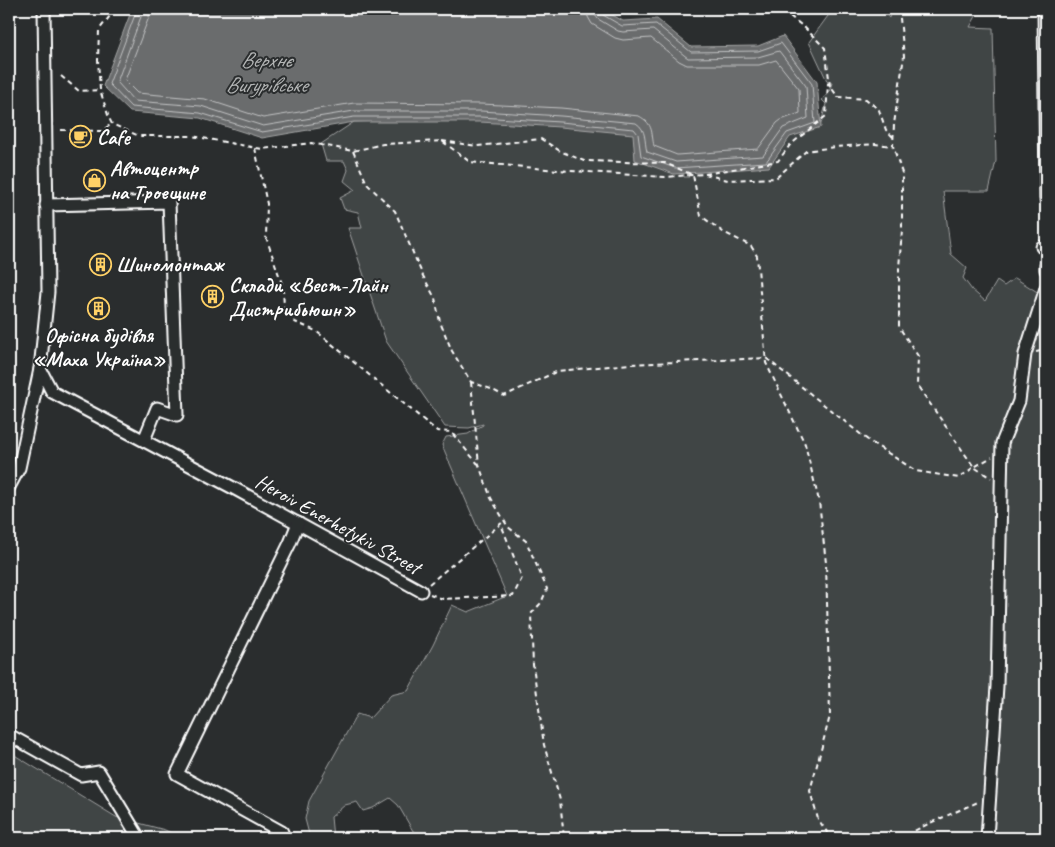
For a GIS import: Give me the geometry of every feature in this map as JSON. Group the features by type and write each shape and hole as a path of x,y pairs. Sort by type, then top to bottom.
{"street":[{"path":"9,487 19,468 40,369 48,292 44,9"},
{"path":"1044,9 1046,199"},
{"path":"46,205 169,202 177,415 157,408 144,440"},
{"path":"1046,264 1046,270"},
{"path":"987,838 997,686 1002,443 1019,401 1025,354 1046,288"},
{"name":"Heroiv Enerhetykiv Street","path":"40,369 52,392 237,490 421,591"},
{"path":"282,832 177,774 286,552 298,523"},
{"path":"9,736 81,775 99,772 139,838"}],"path":[{"path":"112,9 113,12 98,30 100,90 112,124 139,136 192,136 262,149 311,142 352,151 383,144 442,141 477,146 540,139 560,151 584,161 664,163 693,175"},
{"path":"785,9 786,13 805,28 825,48 830,86 838,97 866,99 878,110 886,130 893,137"},
{"path":"899,9 904,56 893,137 893,146 902,173 899,326 918,356 917,385 974,467 1002,484"},
{"path":"61,76 79,91 100,90"},
{"path":"442,141 470,162 665,177 704,174 778,161 790,145 826,116 828,83"},
{"path":"61,130 101,131 112,124"},
{"path":"704,174 728,180 776,178 806,151 835,146 875,144 893,146"},
{"path":"255,148 267,204 266,237 283,287 284,308 295,322 316,331 436,431 451,432 479,465"},
{"path":"352,151 367,184 395,211 423,276 435,298 440,322 452,351 471,382 479,465 491,498 508,527 526,541 547,590 541,604 530,614 533,665 544,745 560,800 564,838"},
{"path":"693,175 701,216 723,232 751,246 757,256 766,363 806,444 819,501 826,563 830,716 810,791 818,819 831,838"},
{"path":"471,382 504,396 558,371 630,364 766,358 869,441 916,471 959,478 1002,450"},
{"path":"500,524 522,578 513,596 443,599 421,591 500,524 504,521"},
{"path":"910,838 914,831 990,797"}],"shaded area":[{"path":"833,9 881,9 889,18 891,9 980,9 970,27 993,28 996,161 989,191 943,191 951,254 967,268 963,278 972,290 985,301 997,281 1004,286 1015,278 1039,293 1046,291 1046,838 428,838 413,831 398,805 390,798 373,808 363,811 357,802 345,805 331,817 333,838 310,838 305,819 309,801 357,714 370,718 391,695 408,691 452,605 468,612 507,596 442,445 446,437 468,434 483,424 469,428 445,427 386,341 348,228 362,228 358,212 344,209 340,198 355,190 344,181 348,170 344,161 326,161 321,144 354,122 612,113 683,158 684,177 689,177 687,175 696,164 785,135 820,127 826,104 822,100 829,92 832,83 828,83 809,42"},
{"path":"9,748 16,756 116,817 165,830 181,838 9,838"}],"water":[{"name":"Верхнє Вигурівське","path":"132,9 602,9 623,21 657,19 691,47 758,46 783,36 817,82 821,127 790,137 769,167 674,174 635,160 633,134 560,127 480,122 354,122 262,138 200,118 130,112 103,86"}],"place":[{"name":"Cafe","path":"81,137"},
{"name":"Автоцентр на Троещине","path":"94,180"},
{"name":"Шиномонтаж","path":"100,264"},
{"name":"Склади «Вест-Лайн Дистрибьюшн»","path":"213,297"},
{"name":"Офісна будівля «Маха Україна»","path":"99,308"}]}
